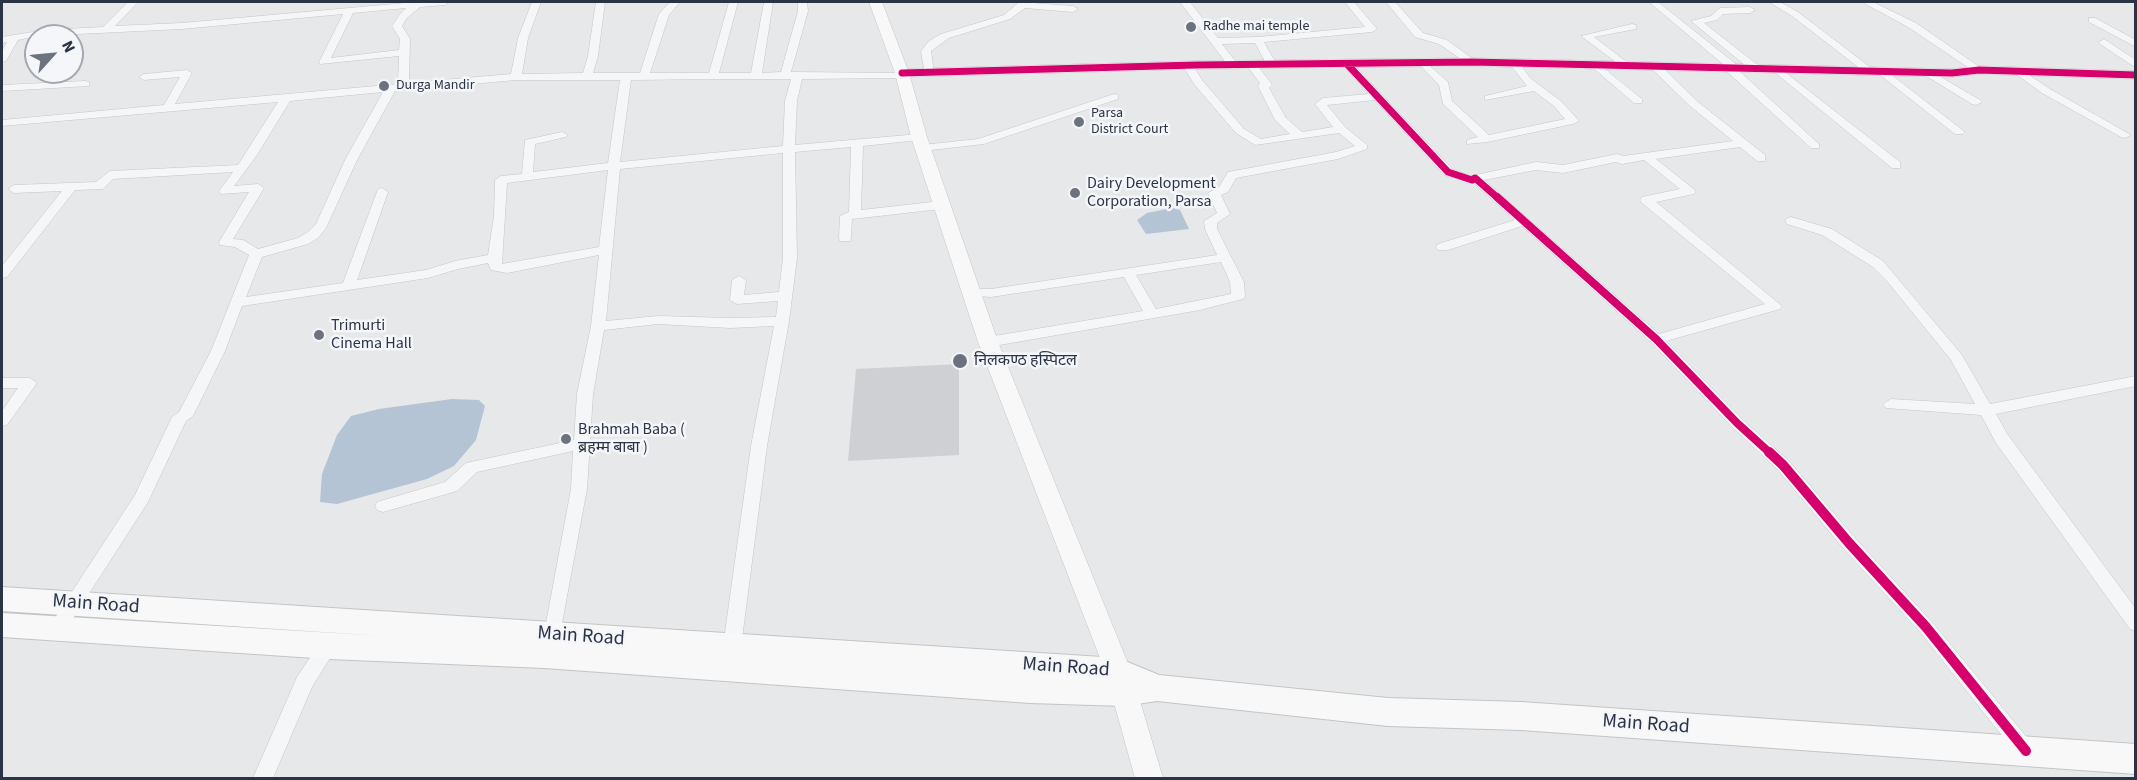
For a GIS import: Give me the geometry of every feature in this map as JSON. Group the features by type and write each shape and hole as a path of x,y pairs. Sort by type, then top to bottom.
{"main road":[{"path":"875,2 902,74 920,143 970,292 1121,682 1149,778"},
{"name":"Main Road","path":"2,599 74,603 336,635 544,656 730,659"},
{"name":"Main Road","path":"2,625 57,629 336,635 553,634 730,659 1030,690 1121,682 1157,688 1388,711 1521,716 2136,759"}],"street":[{"path":"106,30 133,2"},
{"path":"2,40 45,33 349,12 445,2"},
{"path":"516,77 523,38 537,2"},
{"path":"587,77 593,56 600,2"},
{"path":"644,76 664,14 675,2"},
{"path":"713,76 733,2"},
{"path":"756,76 768,2"},
{"path":"730,659 759,446 782,321 790,258 791,76 803,2"},
{"path":"1185,2 1234,66"},
{"path":"1217,41 1258,40 1372,29 1349,2"},
{"path":"1390,2 1419,34 1443,42 1472,62"},
{"path":"1653,2 1730,67 1815,146"},
{"path":"1774,2 1795,14 1959,132"},
{"path":"1867,2 1912,26 1979,70"},
{"path":"929,73 926,51 933,43 945,36 1006,18 1023,3 1073,9"},
{"path":"255,254 303,241 314,235 322,225 351,160 396,89 405,52 405,39 397,26 403,16 418,4"},
{"path":"1750,10 1720,11 1714,18 1696,21 1755,68"},
{"path":"349,12 324,62 405,52"},
{"path":"2092,20 2136,44"},
{"path":"1624,65 1586,36 1632,27"},
{"path":"2,60 13,40"},
{"path":"1258,40 1272,65"},
{"path":"2104,42 2136,65"},
{"path":"2,123 516,77 791,76 1188,66 1472,62 1928,72 1979,70 2136,75"},
{"path":"1423,63 1444,84 1447,102 1487,139"},
{"path":"1471,142 1573,121 1558,104 1526,80 1514,63"},
{"path":"1347,64 1448,172 1472,180 1536,166 1563,169 1617,158 1622,160 1743,143"},
{"path":"1596,65 1638,101"},
{"path":"1188,66 1198,82 1233,123 1255,142 1341,129"},
{"path":"1252,66 1267,85 1263,86 1281,120 1299,136"},
{"path":"1655,66 1694,104 1761,158"},
{"path":"1777,69 1896,165"},
{"path":"1928,72 1976,102"},
{"path":"2020,72 2046,90 2125,135"},
{"path":"144,77 187,73 167,109"},
{"path":"553,634 579,489 585,394 598,326 614,166 626,76"},
{"path":"2,88 84,84"},
{"path":"1489,98 1536,87"},
{"path":"605,250 507,269 496,267 494,258 500,216 501,180 614,166 857,143 980,142 1114,97"},
{"path":"988,342 1200,306 1238,296 1237,282 1224,258 1209,221 1224,214 1214,193 1224,189 1232,175 1338,156 1363,147 1341,129 1321,104 1327,100 1376,97"},
{"path":"255,254 238,243 225,242 258,188 225,191 285,99"},
{"path":"530,176 527,172 529,142 562,135"},
{"path":"855,215 857,143"},
{"path":"1647,157 1690,191 1646,200 1775,306 1656,339"},
{"path":"14,189 99,186 110,175 241,168"},
{"path":"1475,178 1656,339 1728,415 1783,465 1849,543 1926,627 2026,751"},
{"path":"2,274 71,188"},
{"path":"350,285 382,192"},
{"path":"845,238 846,216 941,205"},
{"path":"1443,247 1524,220"},
{"path":"1791,221 1827,232 1878,264 1957,358 2002,439 2136,624"},
{"path":"57,629 142,498 180,417 186,416 218,351 255,254"},
{"path":"235,303 428,274 455,265 494,258"},
{"path":"970,292 992,293 1224,258"},
{"path":"1128,273 1152,314"},
{"path":"739,280 737,300 785,296"},
{"path":"598,326 658,320 730,323 782,321"},
{"path":"1892,404 1987,410 2136,381"},
{"path":"2,383 30,383 2,421"},
{"path":"382,506 451,487 472,467 582,444"},
{"path":"263,778 304,683 336,635"}],"water":[{"path":"1172,208 1180,210 1189,229 1146,234 1137,220 1147,213"},
{"path":"452,399 479,400 485,406 476,440 454,466 427,479 337,504 320,502 322,474 337,435 351,416 379,409"}],"building":[{"path":"959,364 959,455 848,461 856,369"}],"cycle path":[{"path":"902,73 1196,65 1472,62 1952,73 1979,70 2136,75"},
{"path":"1347,64 1448,172 1472,180 1475,178 1537,232 1656,339 1737,423 1783,465 1849,543 1926,627 2026,751"}],"place":[{"name":"Radhe mai temple","path":"1191,27"},
{"name":"Durga Mandir","path":"384,86"},
{"name":"Parsa District Court","path":"1079,122"},
{"name":"Dairy Development Corporation, Parsa","path":"1075,193"},
{"name":"Trimurti Cinema Hall","path":"319,335"},
{"name":"निलकण्ठ हस्पिटल","path":"960,361"},
{"name":"Brahmah Baba ( ब्रहम्म बाबा )","path":"566,439"}]}
